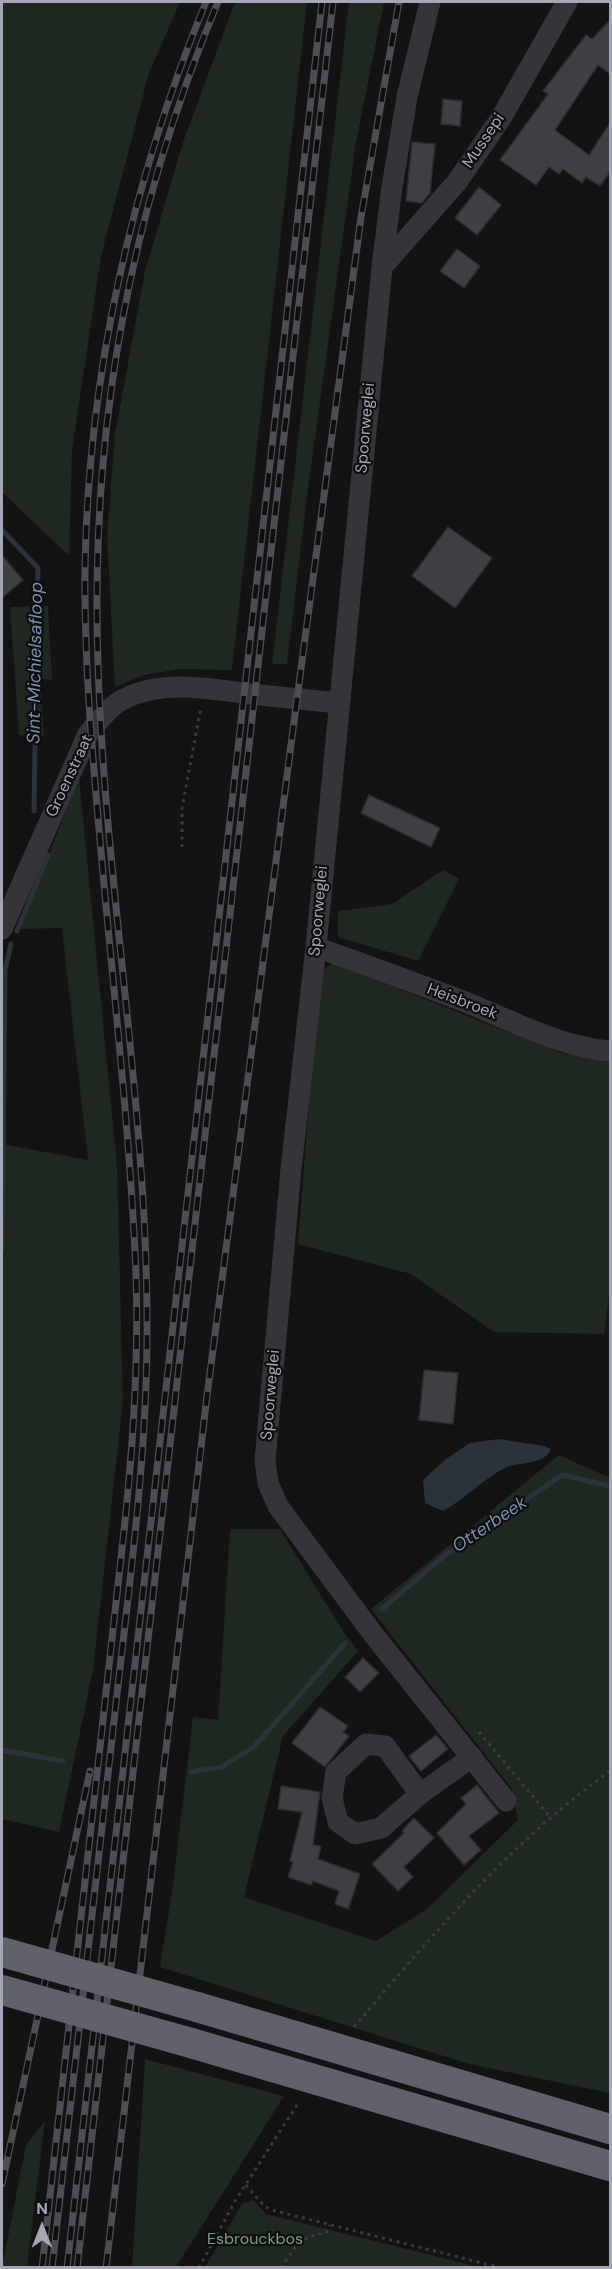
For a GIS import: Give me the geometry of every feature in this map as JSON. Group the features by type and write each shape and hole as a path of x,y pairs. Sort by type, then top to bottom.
{"highway":[{"path":"2,1952 610,2128"},
{"path":"2,1990 610,2166"}],"street":[{"name":"Spoorweglei","path":"430,2 407,98 392,187 382,267 316,947 291,1169 265,1461 268,1484 278,1506 373,1634 506,1801"},
{"name":"Mussepi","path":"382,267 457,182 501,118 567,2"},
{"name":"Groenstraat","path":"2,929 88,734 109,710 123,699 145,691 173,687 204,688 338,703"},
{"name":"Heisbroek","path":"316,947 457,999 560,1041 585,1048 610,1051"},
{"path":"420,1794 385,1746 366,1744 336,1772 332,1798 338,1822 355,1834 381,1828 420,1794 472,1758"}],"path":[{"path":"182,847 182,808 204,688"},
{"path":"353,2028 432,1935 492,1874 551,1818 610,1771"},
{"path":"199,2268 246,2185 299,2102"},
{"path":"246,2185 264,2206 272,2210 502,2268"},
{"path":"281,2268 296,2245 305,2238 326,2233 330,2225"}],"green space":[{"path":"2,2 180,2 149,73 101,256 72,451 69,556 2,492"},
{"path":"235,2 307,2 232,670 180,669 144,675 115,687 107,536 115,434 145,271 183,142"},
{"path":"349,2 384,2 356,142 308,488 287,664 272,664"},
{"path":"48,606 52,680 41,679 44,737 19,735 10,607"},
{"path":"79,777 117,1166 123,1401 93,1670 59,1832 2,1819 2,1144 88,1160 62,928 20,929"},
{"path":"443,870 459,879 418,961 338,937 338,911 392,904"},
{"path":"334,963 561,1053 610,1060 610,1288 604,1334 494,1332 411,1274 298,1244 319,972"},
{"path":"559,1455 610,1478 610,2093 469,2064 160,1967 172,1893 193,1717 218,1720 230,1529 280,1529 343,1631 358,1651 283,1736 244,1897 376,1941 427,1909 518,1820 512,1789 371,1609"},
{"path":"145,2059 284,2096 176,2267 132,2267"},
{"path":"45,2121 27,2267 2,2267 26,2145"},
{"name":"Esbrouckbos","path":"253,2200 266,2214 479,2267 205,2267 242,2204"}],"shaded area":[{"path":"499,1439 551,1449 537,1461 505,1468 443,1511 425,1503 423,1480 446,1459 470,1443"}],"building":[{"path":"610,20 610,74 598,65 555,130 589,155 610,123 610,172 600,186 586,177 582,183 563,169 559,174 549,167 536,185 500,160 548,94 543,91 586,35 592,39"},
{"path":"443,99 462,101 460,126 441,124"},
{"path":"412,142 435,144 430,193 422,203 406,201"},
{"path":"479,187 501,205 477,235 455,218"},
{"path":"457,249 480,266 464,288 440,271"},
{"path":"448,527 492,558 455,608 412,576"},
{"path":"2,555 23,580 2,598"},
{"path":"369,795 440,828 431,847 361,813"},
{"path":"424,1370 458,1373 453,1424 419,1420"},
{"path":"363,1658 379,1673 360,1692 345,1677"},
{"path":"320,1707 348,1726 343,1732 349,1736 325,1767 292,1743"},
{"path":"436,1735 448,1749 421,1771 409,1756"},
{"path":"477,1785 499,1813 469,1836 481,1850 464,1865 437,1833 466,1804 461,1798"},
{"path":"281,1786 320,1792 313,1845 321,1846 318,1859 360,1874 348,1909 335,1904 339,1891 313,1881 311,1885 288,1877 302,1812 278,1809"},
{"path":"414,1818 434,1838 404,1867 413,1877 398,1891 372,1864 404,1833 402,1831"}],"waterway":[{"name":"Sint-Michielsafloop","path":"2,530 38,568 34,811"},
{"name":"Sint-Michielsafloop","path":"17,931 48,855"},
{"name":"Sint-Michielsafloop","path":"2,1249 5,970 11,944"},
{"name":"Otterbeek","path":"382,1609 444,1556 562,1475 610,1486"},
{"name":"Otterbeek","path":"191,1772 222,1767 255,1746 345,1643"},
{"name":"Otterbeek","path":"2,1750 63,1761"}],"railway":[{"path":"42,2268 124,1531 131,1461 136,1356 132,1200 87,671 85,569 88,496 105,351 119,280 156,139 206,2"},
{"path":"52,2268 135,1536 146,1390 146,1256 141,1172 102,748 97,577 101,492 109,409 121,326 138,245 160,163 218,2"},
{"path":"67,2268 322,2"},
{"path":"77,2268 333,2"},
{"path":"106,2268 206,1404 295,714 361,217 399,2"},
{"path":"2,2184 90,1771"}]}
